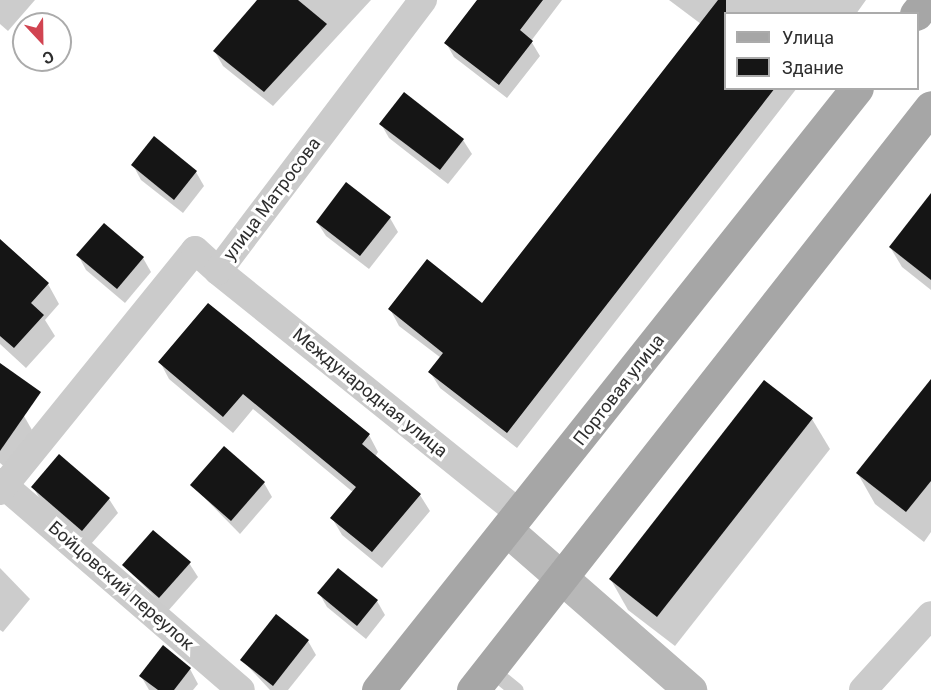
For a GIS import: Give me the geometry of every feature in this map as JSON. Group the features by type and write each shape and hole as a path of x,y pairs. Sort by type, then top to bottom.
{"main road":[{"path":"918,12 927,0"},
{"name":"Портовая улица","path":"378,690 514,523 855,90"},
{"path":"482,680 931,107"},
{"name":"Международная улица","path":"514,523 564,575 690,690"}],"street":[{"name":"улица Матросова","path":"2,486 195,250 218,271 423,0"},
{"name":"Международная улица","path":"218,271 514,523"},
{"name":"Бойцовский переулок","path":"2,486 241,690"},
{"path":"863,690 931,615"}],"lane":[{"path":"482,680 516,690"}],"building":[{"path":"257,0 298,0 327,24 264,92 213,51"},
{"path":"477,0 543,0 520,30 533,41 499,85 444,43"},
{"path":"718,0 726,0 724,90 773,90 507,433 428,372 443,353 388,309 427,259 482,303"},
{"path":"404,92 464,139 440,170 379,124"},
{"path":"154,136 197,171 174,200 131,165"},
{"path":"346,182 391,217 360,256 316,222"},
{"path":"931,193 931,280 889,247"},
{"path":"104,223 144,257 117,289 76,255"},
{"path":"0,239 49,283 31,303 44,315 14,348 0,336"},
{"path":"208,303 370,434 362,444 421,494 372,552 330,518 356,487 243,394 223,417 158,362"},
{"path":"0,363 41,392 0,451"},
{"path":"931,379 931,481 906,512 856,473"},
{"path":"764,380 813,418 657,617 609,579"},
{"path":"224,446 265,482 231,521 190,485"},
{"path":"59,454 110,498 82,531 31,487"},
{"path":"153,530 191,562 159,598 122,565"},
{"path":"338,568 378,600 357,626 317,593"},
{"path":"276,614 309,640 273,686 240,660"},
{"path":"163,645 191,668 174,690 158,690 139,676"}]}
